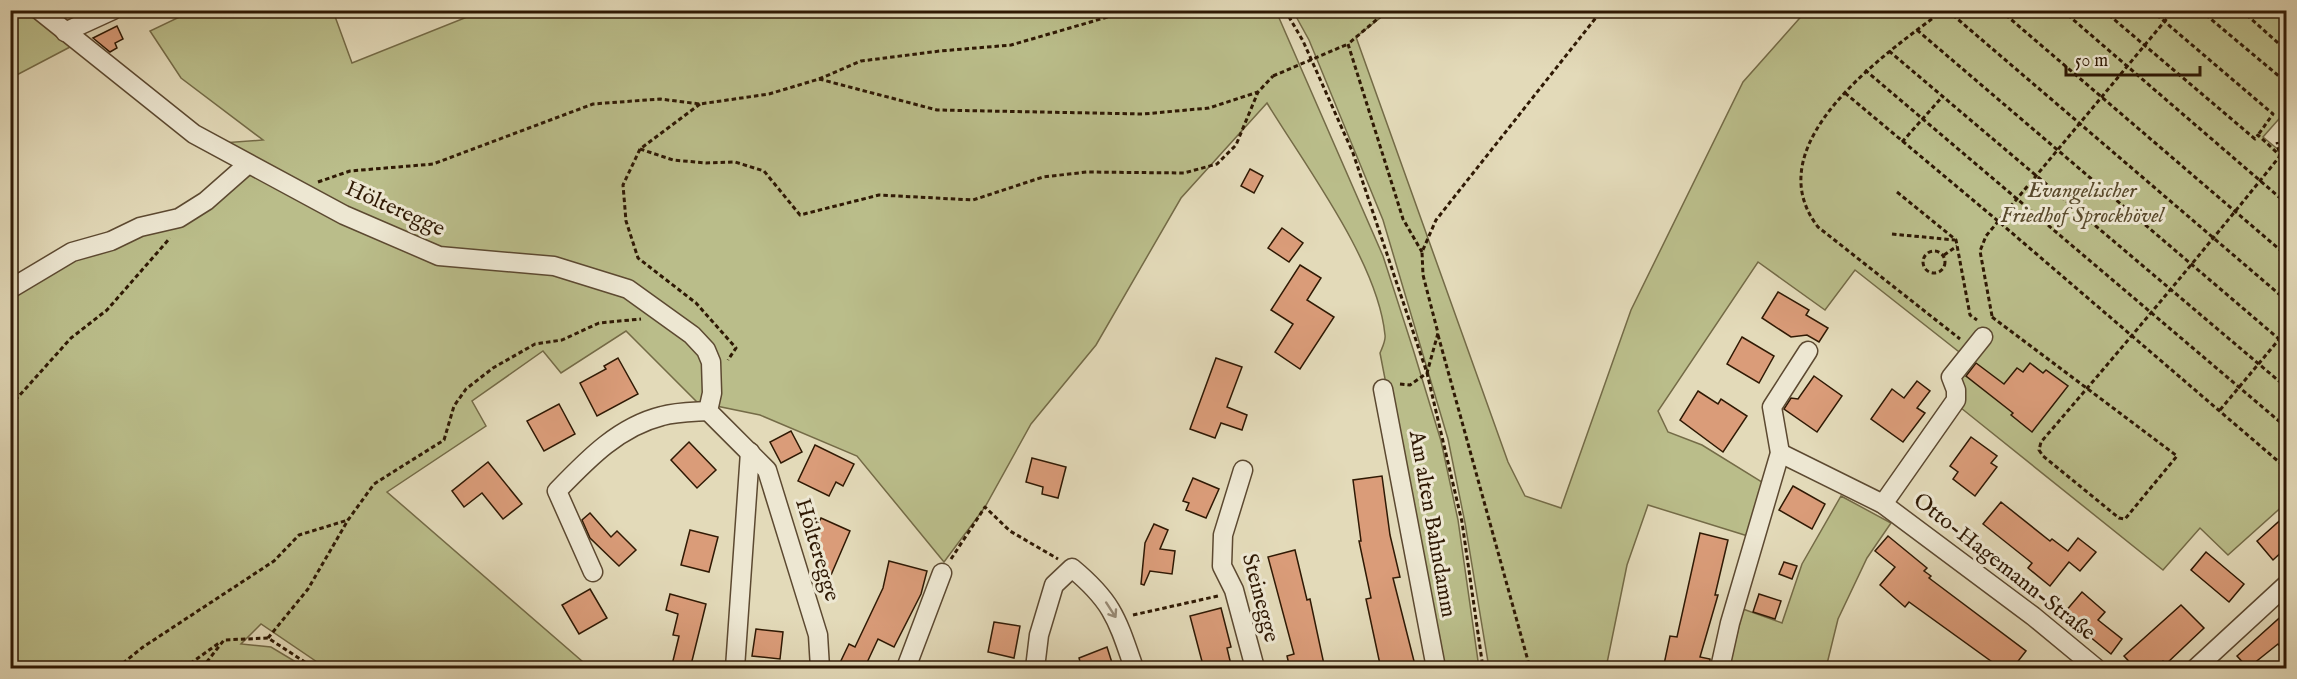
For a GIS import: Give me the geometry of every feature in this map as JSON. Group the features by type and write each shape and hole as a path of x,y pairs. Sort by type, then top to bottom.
{"street":[{"name":"Hölteregge","path":"39,10 194,134 344,215 439,256 554,266 628,289 692,334 706,350 711,362"},
{"path":"65,32 113,10"},
{"path":"10,289 72,252 111,240 140,227 179,218 206,201 248,164"},
{"name":"Otto-Hagemann-Straße","path":"1883,504 1956,400 1956,390 1951,377 1982,338"},
{"path":"1720,669 1733,612 1780,453 1772,407 1808,351"},
{"path":"593,572 557,491 595,452 628,430 662,416 708,411 712,393 711,362"},
{"name":"Am alten Bahndamm","path":"1387,386 1436,669"},
{"name":"Hölteregge","path":"708,411 767,470 818,635 820,669"},
{"path":"735,669 750,452"},
{"name":"Otto-Hagemann-Straße","path":"1780,453 1883,504 2033,616 2096,669"},
{"name":"Steinegge","path":"1243,470 1223,535 1222,566 1234,591 1255,669"},
{"path":"1035,669 1039,635 1054,585 1072,568 1097,589 1117,618 1134,669"},
{"path":"906,669 942,573"},
{"path":"2196,669 2286,585"}],"path":[{"path":"298,189 350,171 433,164 593,104 660,99 700,104 769,94 819,79 861,61 1011,45 1132,10"},
{"path":"1286,10 1303,41 1353,153 1427,373 1462,522 1483,669"},
{"path":"819,79 937,110 1154,113 1209,108 1257,92 1274,76 1348,44 1388,10"},
{"path":"1530,669 1438,333 1423,275 1422,252 1436,220 1458,190 1602,10"},
{"path":"1982,338 1818,227 1809,215 1801,194 1802,168 1813,138 1845,93 1865,70 1945,10 2286,300"},
{"path":"2000,10 2286,255"},
{"path":"2062,10 2286,203"},
{"path":"2103,10 2255,139 2273,114 2151,10"},
{"path":"1982,338 1992,317 1980,252 1986,236 2174,10"},
{"path":"2200,10 2286,82"},
{"path":"2241,10 2286,50"},
{"path":"1917,30 2286,345"},
{"path":"1348,44 1403,219 1422,252"},
{"path":"1889,51 2286,387"},
{"path":"1865,70 2286,427"},
{"path":"640,149 673,160 706,163 735,162 764,171 800,215 879,195 973,200 1043,177 1088,172 1184,173 1217,164 1236,145 1257,92"},
{"path":"1845,93 2286,468"},
{"path":"1902,142 1943,96"},
{"path":"700,104 640,149 623,185 626,221 638,258 696,303 736,348 725,365 711,362"},
{"path":"2258,135 2286,161"},
{"path":"2277,142 2280,156"},
{"path":"1992,317 2088,387 2177,456 2124,519 2039,450 2041,442 2088,387 2131,334 2214,237 2280,156"},
{"path":"1897,192 1956,240 1970,315 1982,338"},
{"path":"10,406 71,338 107,310 168,243 179,218"},
{"path":"1892,234 1956,240"},
{"path":"1944,255 1958,246"},
{"path":"1937,251 1944,255 1945,264 1940,271 1931,272 1924,267 1924,257 1929,252 1937,251"},
{"path":"268,638 308,589 348,520 374,484 444,440 454,406 466,389 493,368 535,344 562,340 599,323 636,322 659,311"},
{"path":"2220,410 2286,331"},
{"path":"1387,386 1410,385 1427,373 1438,333"},
{"path":"942,573 985,507 1010,531 1072,568"},
{"path":"117,669 143,647 274,561 299,535 348,520"},
{"path":"1117,618 1187,605 1234,591"},
{"path":"184,669 224,640 268,638 314,669"},
{"path":"202,669 224,640"}],"green space":[{"path":"194,10 333,11 352,63 482,11 1276,11 1383,256 1413,349 1441,441 1458,520 1479,668 1441,668 1380,353 1385,337 1380,307 1355,246 1320,185 1267,103 1181,198 1096,345 1031,424 985,507 944,562 857,456 760,415 697,402 626,331 561,373 543,351 472,401 486,426 387,492 590,668 326,668 261,624 241,644 271,647 306,668 11,668 11,296 48,272 253,172 221,143 263,140 181,78 150,31"},
{"path":"11,11 25,11 70,47 11,78"},
{"name":"Evangelischer Friedhof Sprockhövel","path":"1293,11 1389,11 1356,37 1508,462 1525,496 1561,508 1631,310 1743,82 1806,11 2286,11 2286,111 2263,137 2286,156 2286,503 2228,555 2200,528 2163,570 1961,408 1961,378 1968,359 1855,270 1825,310 1758,262 1658,411 1668,432 1702,445 1762,482 1751,537 1648,505 1627,565 1606,668 1489,668 1465,523 1448,439 1383,220 1309,40"},
{"path":"1841,496 1891,523 1867,558 1838,619 1826,668 1729,668 1743,609 1782,623 1802,564"}],"building":[{"path":"117,26 123,39 115,43 117,48 110,52 93,38"},
{"path":"1250,169 1263,176 1254,193 1241,186"},
{"path":"1282,228 1303,243 1289,262 1268,248"},
{"path":"1300,265 1321,278 1307,300 1334,317 1300,369 1275,352 1293,324 1271,310"},
{"path":"1778,292 1809,310 1806,315 1828,328 1819,342 1807,335 1791,337 1762,318"},
{"path":"1742,337 1774,356 1759,383 1727,364"},
{"path":"618,358 638,394 597,416 580,383 606,369 604,366"},
{"path":"1216,358 1242,367 1227,407 1247,415 1242,430 1221,423 1215,438 1190,429"},
{"path":"1976,363 2004,384 2017,368 2023,372 2030,363 2043,373 2046,370 2068,386 2032,432 2011,415 2013,413 1966,376"},
{"path":"1814,376 1842,396 1817,432 1784,409 1791,398 1798,399"},
{"path":"1917,381 1930,391 1917,408 1925,413 1903,442 1871,419 1892,389 1904,398"},
{"path":"1698,391 1718,404 1721,399 1747,416 1723,452 1680,420"},
{"path":"559,404 575,434 544,451 527,421"},
{"path":"791,431 802,452 781,463 770,442"},
{"path":"1971,437 1997,456 1991,463 1997,467 1975,496 1953,479 1958,472 1950,466"},
{"path":"689,442 716,470 697,488 671,460"},
{"path":"815,445 854,464 843,486 836,482 829,496 798,481"},
{"path":"1032,458 1066,467 1058,498 1042,494 1043,487 1026,482"},
{"path":"488,462 522,504 503,519 482,493 464,507 452,491"},
{"path":"1382,476 1390,535 1400,577 1393,578 1416,669 1381,669 1366,599 1371,598 1359,541 1361,541 1353,480"},
{"path":"1193,478 1219,489 1206,518 1186,510 1189,503 1183,501"},
{"path":"1793,486 1825,504 1812,529 1779,510"},
{"path":"2001,502 2050,541 2052,539 2068,551 2078,538 2096,552 2080,571 2069,562 2050,586 2028,568 2032,563 1983,524"},
{"path":"590,513 611,537 617,531 636,550 619,566 590,538 582,520"},
{"path":"2286,515 2286,548 2273,560 2257,541"},
{"path":"821,518 850,531 831,575 815,568 822,553 808,547"},
{"path":"1154,524 1168,530 1160,549 1175,551 1172,574 1150,571 1144,585 1141,584 1145,543"},
{"path":"690,530 718,537 709,572 681,565"},
{"path":"1700,533 1728,540 1715,595 1718,595 1700,657 1710,659 1709,669 1663,669 1670,636 1677,637"},
{"path":"1888,536 1927,568 1924,571 1931,576 1929,578 2026,651 2012,669 2002,669 1909,602 1905,607 1880,585 1895,567 1875,551"},
{"path":"1295,550 1307,600 1310,599 1325,669 1290,669 1287,656 1294,654 1268,557"},
{"path":"2206,552 2244,584 2229,602 2191,570"},
{"path":"889,561 927,571 921,594 894,647 878,639 864,669 837,669 849,644 855,647 883,588"},
{"path":"1784,562 1797,566 1792,579 1779,574"},
{"path":"590,589 607,618 579,634 562,605"},
{"path":"2082,592 2105,612 2098,620 2122,639 2111,654 2073,623 2075,621 2065,612"},
{"path":"670,594 706,604 690,669 671,669 679,636 673,635 678,614 666,610"},
{"path":"1759,594 1781,601 1775,619 1753,612"},
{"path":"2181,605 2204,628 2166,664 2163,661 2156,669 2136,669 2124,656"},
{"path":"1221,608 1231,647 1227,648 1232,669 1204,669 1190,616"},
{"path":"2286,612 2286,654 2278,644 2248,668 2237,656"},
{"path":"994,622 1020,626 1014,658 988,652"},
{"path":"756,629 783,632 780,659 752,656"},
{"path":"1107,647 1114,669 1082,669 1079,658"}]}
